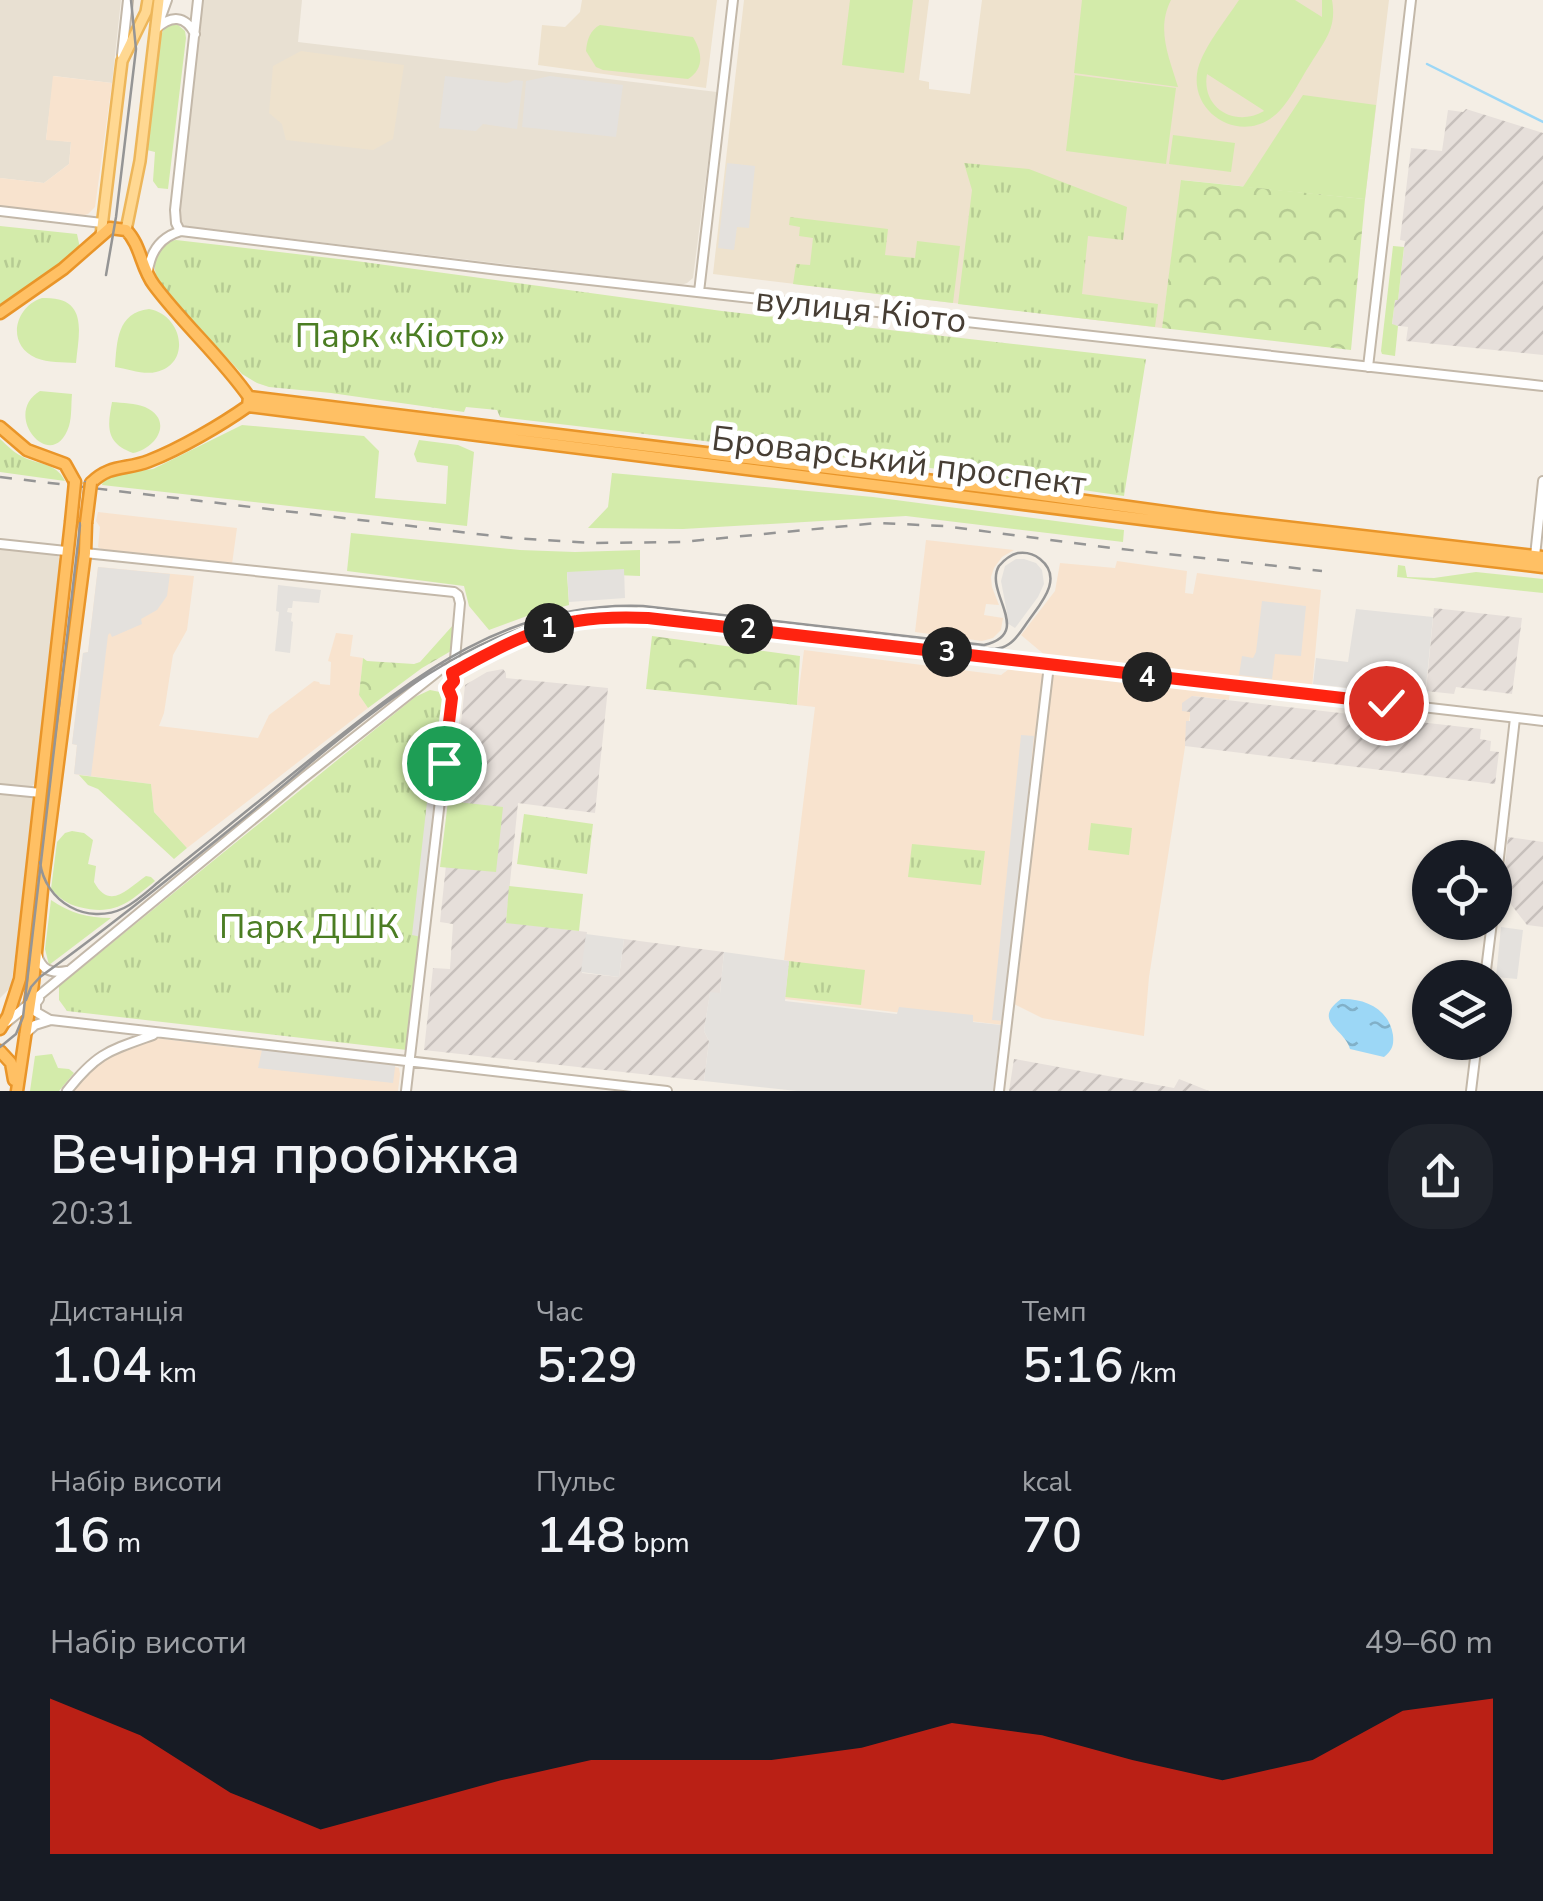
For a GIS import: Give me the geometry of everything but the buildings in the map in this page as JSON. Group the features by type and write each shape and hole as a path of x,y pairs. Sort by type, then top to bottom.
{"highway":[{"path":"0,313 63,270 102,229 126,230 152,284 236,378 248,402 152,460 107,469 94,479 16,1091"},
{"name":"Броварський проспект","path":"248,402 980,486 1216,519 1539,556"},
{"name":"Броварський проспект","path":"248,402 1543,567"},
{"path":"0,428 26,450 65,464 74,477 17,992 0,1029"},
{"path":"74,477 94,479"},
{"path":"0,1052 10,1063 16,1091"}],"main road":[{"path":"102,229 122,60 148,0"},
{"path":"126,230 140,161 160,0"},
{"path":"146,12 150,20 159,24"}],"street":[{"path":"122,60 128,0"},
{"path":"159,24 167,0"},
{"path":"148,275 155,248 180,231 175,210 198,0"},
{"path":"699,292 733,0"},
{"path":"1368,367 1411,0"},
{"path":"159,24 170,19 185,20 195,34"},
{"path":"0,211 102,229"},
{"name":"вулиця Кіото","path":"180,231 1543,386"},
{"path":"1539,556 1543,481"},
{"path":"0,544 66,551"},
{"path":"0,1029 303,778 439,684 454,681 451,672 460,603 454,592 84,553"},
{"path":"439,684 441,669 451,672 564,623 633,617 1543,722"},
{"path":"456,645 472,662"},
{"path":"999,1091 1049,665"},
{"path":"406,1091 452,698 439,684"},
{"path":"1501,840 1515,718"},
{"path":"0,789 41,793"},
{"path":"36,950 45,970 67,972"},
{"path":"48,987 35,1008 38,1015 51,1020 667,1091"},
{"path":"0,1007 17,992"},
{"path":"25,1034 51,1020"},
{"path":"67,1091 103,1054 158,1033"},
{"path":"1471,1091 1475,1060"}],"shaded area":[{"path":"0,0 121,0 112,83 54,76 46,139 71,142 69,164 44,183 0,178"},
{"path":"201,0 302,0 298,42 717,92 693,278 681,285 184,226 178,215"},
{"path":"582,0 717,0 706,88 538,65 542,25 565,27 580,12"},
{"path":"744,0 929,0 919,80 929,82 929,89 970,94 982,0 1389,0 1365,199 1182,180 1162,328 713,274"},
{"path":"301,51 404,65 393,139 373,150 286,140 282,124 269,113 273,66"},
{"path":"53,76 112,83 95,207 82,216 0,207 0,178 44,183 69,164 71,142 46,140"},
{"path":"445,76 507,83 523,81 517,129 483,124 476,131 439,128"},
{"path":"550,76 623,85 616,137 522,127 526,81"},
{"path":"1466,109 1543,133 1543,355 1406,341 1408,327 1392,325 1405,241 1400,240 1411,148 1442,151 1448,110"},
{"path":"727,163 755,166 749,228 737,227 734,250 718,248"},
{"path":"98,512 237,528 232,564 103,550 98,547"},
{"path":"926,540 1014,550 1002,557 991,577 999,605 986,604 984,615 1003,618 1001,630 993,638 982,641 915,632"},
{"path":"0,547 56,554 61,560 35,783 30,788 0,784"},
{"path":"1016,559 1036,563 1042,570 1044,584 1015,628 1007,623 1001,581 1005,566"},
{"path":"1117,561 1187,571 1185,593 1193,594 1197,573 1321,590 1312,688 1046,656 1021,635 1055,591 1060,563 1115,568"},
{"path":"98,567 194,576 187,630 173,655 159,726 258,738 269,715 314,681 330,685 328,661 336,633 353,635 350,656 363,658 359,695 368,708 187,848 154,812 151,784 74,774 77,745 72,744"},
{"path":"98,567 170,574 167,596 157,610 141,619 142,624 112,637 108,635 91,776 74,774 77,745 72,744"},
{"path":"624,569 625,598 569,602 567,572"},
{"path":"278,585 321,590 319,603 293,601 292,608 288,608 293,622 290,653 275,651"},
{"path":"1262,601 1306,606 1301,656 1275,654 1272,679 1239,675 1242,656 1253,658 1256,652"},
{"path":"1434,608 1522,618 1512,694 1456,687 1454,694 1426,691"},
{"path":"1356,609 1433,617 1425,696 1313,684 1316,658 1348,662"},
{"path":"804,650 1001,675 1013,666 1040,669 1043,673 1003,1025 785,999 789,961 784,960 815,707 797,705"},
{"path":"503,669 506,678 608,688 595,813 518,803 506,922 587,932 582,973 619,977 624,939 724,952 720,993 710,993 704,1031 709,1041 704,1081 424,1050 433,968 450,969 453,924 440,922 465,685 487,672"},
{"path":"1056,671 1230,692 1229,700 1193,696 1149,977 1144,1036 1042,1018 1012,1003 1051,677"},
{"path":"1192,696 1481,729 1480,739 1491,741 1490,751 1499,752 1495,784 1185,746 1190,712 1182,711 1182,703"},
{"path":"1021,735 1034,736 1005,1021 992,1020"},
{"path":"0,791 31,794 35,800 11,987 0,998"},
{"path":"428,793 437,795 421,937 412,935"},
{"path":"1508,837 1543,842 1543,927 1527,925 1512,906 1512,840"},
{"path":"1512,928 1523,930 1517,979 1512,979 1512,960 1498,960 1500,940 1512,940"},
{"path":"586,934 624,939 619,977 581,972"},
{"path":"724,952 789,961 785,1001 897,1014 899,1007 973,1015 973,1022 1001,1025 993,1091 797,1091 704,1081 709,1041 704,1031 710,992 720,993"},
{"path":"155,1038 392,1066 399,1068 398,1091 69,1091 102,1056"},
{"path":"263,1045 396,1060 393,1083 258,1068"},
{"path":"1014,1059 1174,1088 1179,1079 1209,1091 1009,1091"}],"green space":[{"path":"850,0 913,0 904,73 842,65"},
{"path":"1082,0 1171,0 1164,32 1178,87 1074,73"},
{"path":"1239,0 1295,0 1322,17 1322,0 1332,0 1333,18 1325,40 1282,108 1270,119 1244,127 1231,125 1209,111 1197,88 1203,56","holes":["1207,74 1264,111 1242,117 1222,112 1209,97"]},
{"path":"177,24 186,38 168,189 158,188 153,181 155,152 147,150 160,38 166,27"},
{"path":"600,25 693,37 700,54 699,65 688,79 603,70 596,67 586,51 590,36"},
{"path":"1075,75 1176,88 1166,164 1066,151"},
{"path":"1303,95 1376,105 1365,199 1243,187"},
{"path":"1173,135 1235,143 1231,172 1169,164"},
{"path":"964,163 1029,169 1127,207 1123,240 1088,236 1082,294 1158,304 1155,327 958,304 972,190"},
{"path":"1181,180 1365,199 1351,350 1162,328"},
{"path":"790,217 888,229 885,255 915,258 917,241 960,246 953,303 793,284 796,264 810,265 813,238 799,236 800,227 789,225"},
{"path":"0,226 77,234 80,248 0,308"},
{"name":"Парк «Кіото»","path":"176,240 722,311 1146,359 1124,496 910,465 500,417 497,410 466,407 464,412 269,387 242,374 161,286 155,258 162,246"},
{"path":"1393,246 1404,247 1392,324 1398,326 1395,356 1381,351"},
{"path":"42,298 68,303 74,310 79,328 76,363 41,360 20,344 20,318 25,309"},
{"path":"149,309 161,313 176,329 179,350 175,360 151,373 115,367 118,338 125,322"},
{"path":"40,391 72,394 69,426 62,440 52,445 42,443 27,426 29,401"},
{"path":"112,402 145,407 154,413 159,419 159,433 149,446 133,453 113,439 109,427"},
{"path":"242,425 364,436 379,451 375,498 446,504 448,466 417,462 414,454 419,440 458,445 474,452 467,526 102,485 115,474 153,469"},
{"path":"0,439 21,456 57,470 65,481 0,472"},
{"path":"612,473 873,497 1124,530 1123,542 906,516 683,529 588,528 608,507"},
{"path":"351,533 520,550 640,550 640,576 567,573 569,605 489,630 469,606 464,586 347,571"},
{"path":"1398,565 1405,566 1407,577 1476,572 1543,579 1543,593 1397,577"},
{"path":"454,624 451,651 368,708 359,695 363,658 420,662"},
{"path":"652,636 800,656 797,705 646,689"},
{"name":"Парк ДШК","path":"430,690 440,692 447,706 407,1050 67,1011 59,1000 59,986 415,697"},
{"path":"79,775 151,784 154,812 187,848 174,859"},
{"path":"448,801 503,807 496,872 440,867"},
{"path":"524,814 593,824 587,874 517,864"},
{"path":"1091,823 1132,828 1129,855 1088,850"},
{"path":"72,831 93,840 88,864 96,866 94,882 106,895 119,895 146,876 155,881 112,909 79,907 60,898 51,889 57,842"},
{"path":"912,844 985,851 981,885 908,877"},
{"path":"509,886 583,894 579,931 506,923"},
{"path":"51,900 80,914 111,918 49,965 45,949"},
{"path":"789,961 865,970 861,1005 785,997"},
{"path":"52,1054 58,1068 74,1073 59,1091 30,1091 35,1056"}],"water":[{"path":"1341,999 1367,1003 1387,1018 1393,1042 1384,1057 1350,1049 1332,1025 1329,1013"}],"waterway":[{"path":"1427,64 1543,122"}],"tram line":[{"path":"106,275 136,49 131,0"},
{"path":"0,1047 16,1034 23,1017 85,482"},
{"path":"26,1000 40,977 146,896 380,707 475,648 526,626 580,613 636,609 994,649 1007,645 1020,633 1044,598 1050,574 1040,559 1027,553 1015,554 999,566 997,588 1005,611 1006,631 984,645 643,606 594,608 549,616 466,648 428,671 354,725 124,908 96,914 70,907 50,889 40,862"}],"railway":[{"path":"0,477 511,538 592,543 682,542 877,523 944,526 1322,571"}],"route":[{"path":"444,763 452,673 550,628 600,618 648,618 819,636 1386,703"}]}
